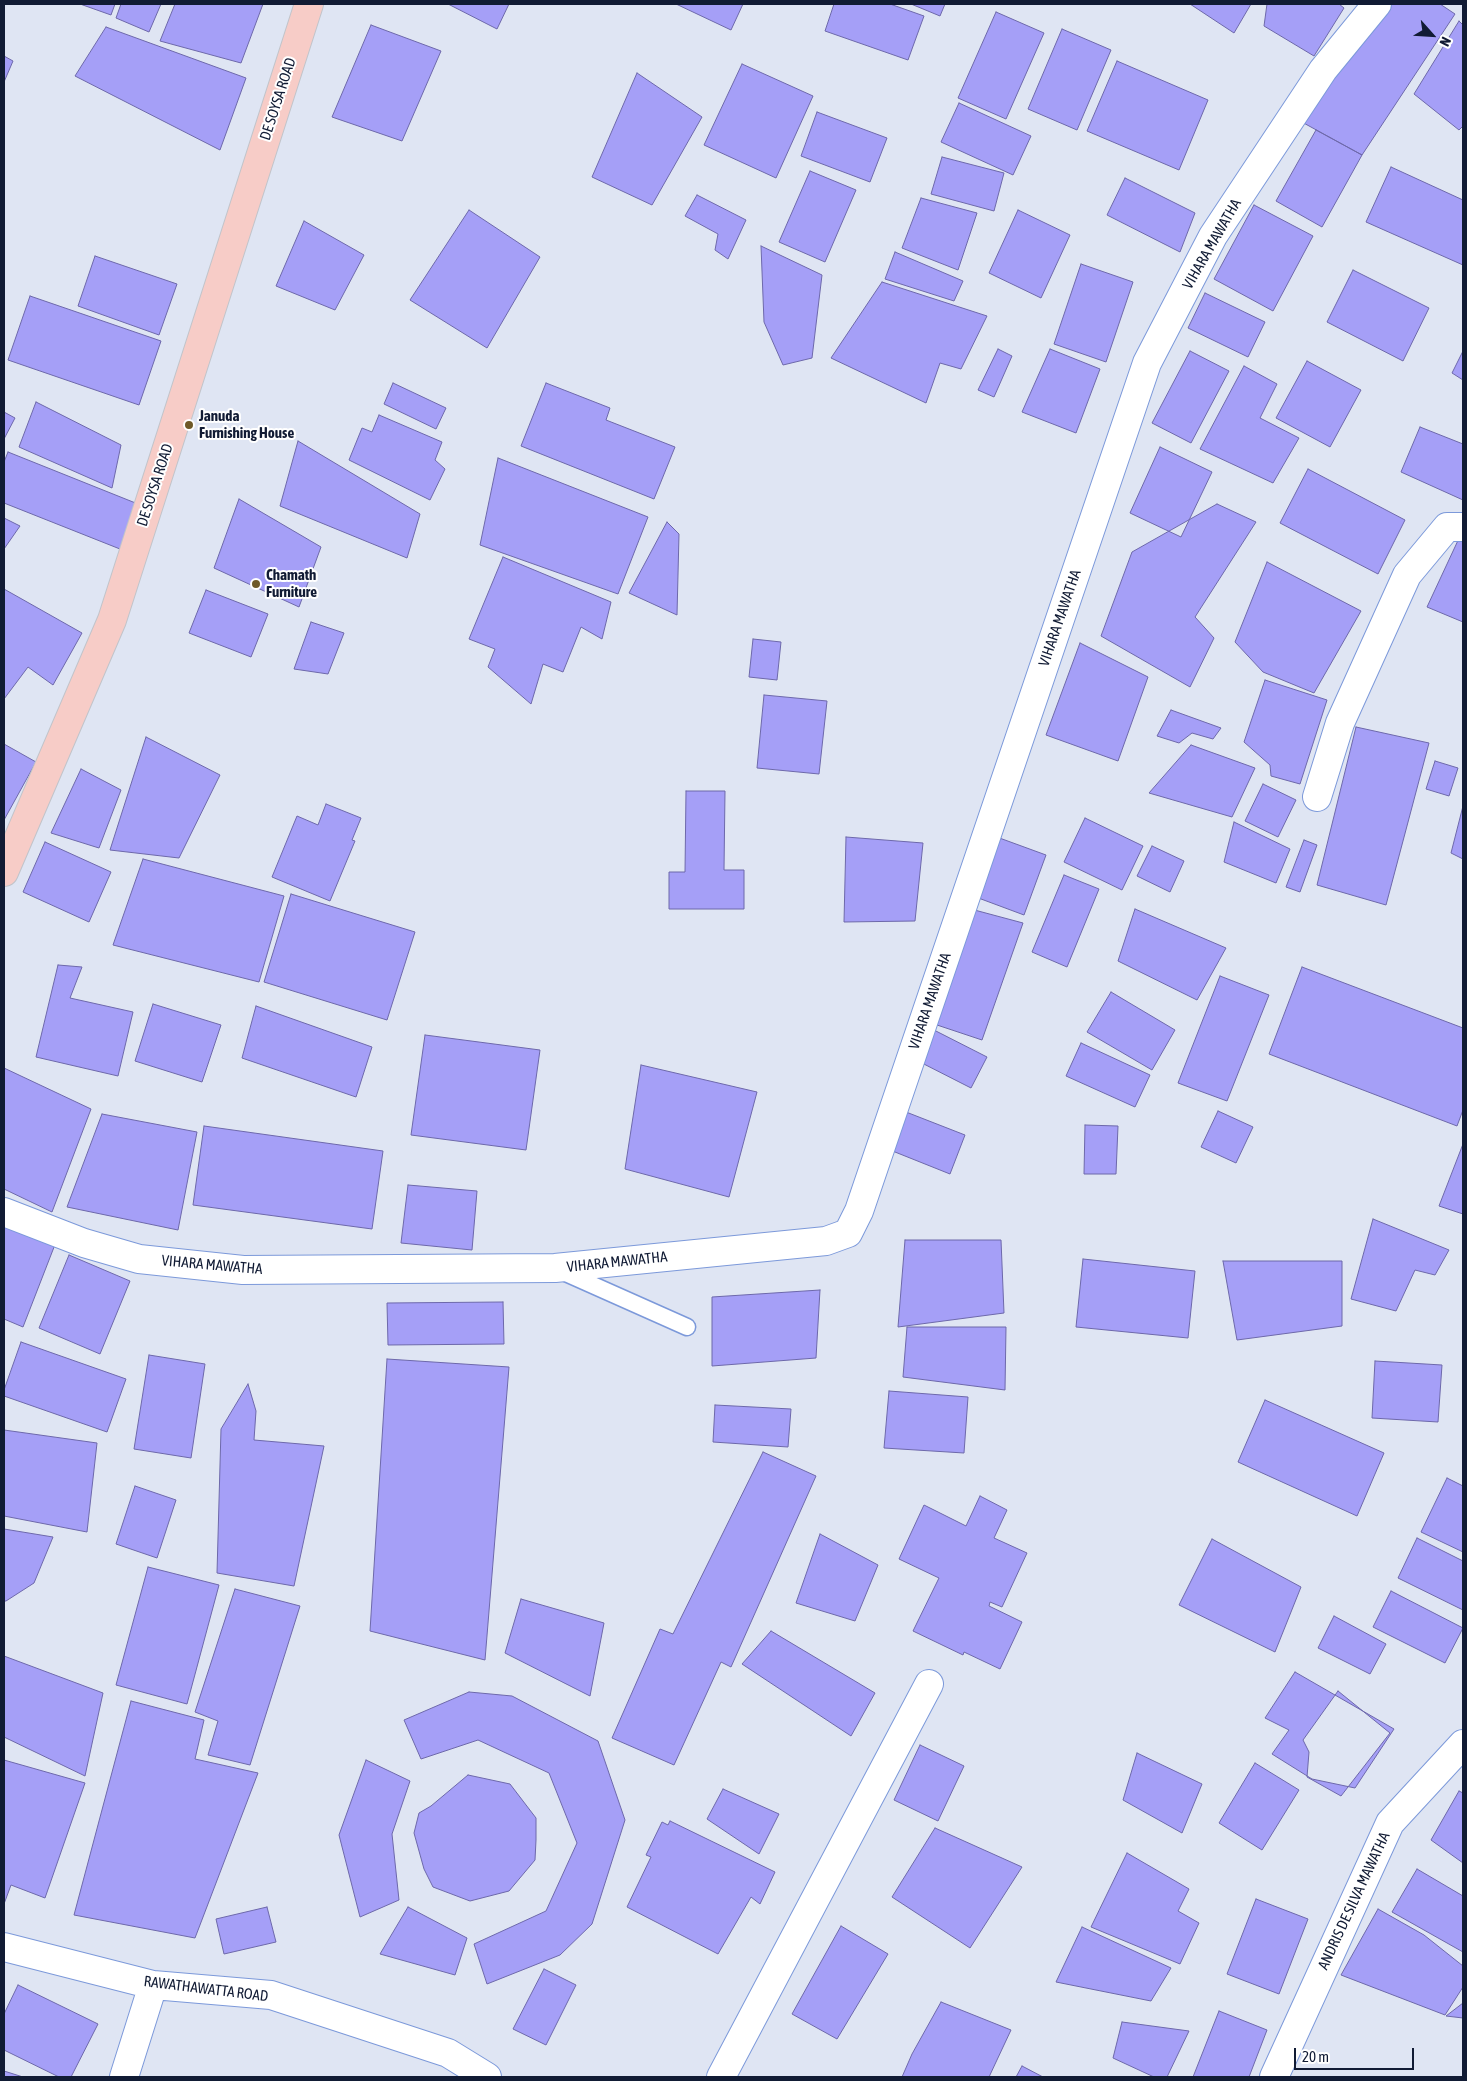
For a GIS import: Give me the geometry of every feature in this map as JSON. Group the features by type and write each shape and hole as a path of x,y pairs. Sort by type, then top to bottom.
{"main road":[{"name":"DE SOYSA ROAD","path":"4,872 112,620 308,4"}],"street":[{"name":"VIHARA MAWATHA","path":"4,1212 84,1243 139,1259 243,1270 554,1268 826,1241 848,1233 862,1201 1147,363 1213,236 1323,70 1377,4"},
{"path":"1316,797 1340,723 1407,575 1447,527 1463,527"},
{"path":"721,2077 929,1684"},
{"name":"ANDRIS DE SILVA MAWATHA","path":"1274,2077 1390,1823 1463,1744"},
{"name":"RAWATHAWATTA ROAD","path":"4,1947 154,1985 271,1995 448,2053 487,2077"},
{"path":"124,2077 154,1985"}],"lane":[{"path":"554,1268 687,1327"}],"building":[{"path":"80,4 115,4 111,15"},
{"path":"121,4 161,4 149,32 116,18"},
{"path":"175,4 263,4 241,63 160,41"},
{"path":"448,4 509,4 497,29"},
{"path":"676,4 743,4 731,30"},
{"path":"834,4 890,4 924,16 908,60 825,31"},
{"path":"911,4 945,4 940,16"},
{"path":"1190,4 1251,4 1234,33"},
{"path":"1267,4 1339,4 1344,8 1314,56 1264,26"},
{"path":"1389,4 1440,4 1455,14 1362,155 1300,121"},
{"path":"996,12 1044,33 1006,119 958,98"},
{"path":"1459,21 1463,25 1463,126 1459,130 1414,94"},
{"path":"371,25 441,51 402,141 332,117"},
{"path":"106,27 246,78 220,150 75,76"},
{"path":"1062,29 1111,50 1077,130 1028,109"},
{"path":"4,56 13,61 4,82"},
{"path":"1117,61 1208,100 1179,170 1087,131"},
{"path":"742,64 813,96 776,178 704,145"},
{"path":"637,73 702,117 652,205 592,177"},
{"path":"959,103 1031,136 1013,175 941,142"},
{"path":"817,112 887,138 870,182 801,156"},
{"path":"1316,130 1362,155 1322,227 1276,201"},
{"path":"942,157 1004,173 994,211 931,194"},
{"path":"1391,167 1463,200 1463,265 1366,222"},
{"path":"810,171 856,190 825,262 779,242"},
{"path":"1125,178 1195,213 1180,252 1107,215"},
{"path":"697,195 746,220 728,259 715,250 718,234 685,216"},
{"path":"921,198 977,213 958,270 902,248"},
{"path":"1254,205 1313,236 1273,311 1214,279"},
{"path":"469,210 540,257 487,348 410,300"},
{"path":"1018,210 1070,235 1041,298 989,273"},
{"path":"304,221 364,255 335,310 276,286"},
{"path":"761,246 822,275 812,358 783,365 764,322"},
{"path":"895,252 963,281 954,301 885,279"},
{"path":"95,256 177,284 159,335 78,306"},
{"path":"1081,264 1133,282 1106,362 1054,344"},
{"path":"1353,270 1429,308 1403,361 1327,322"},
{"path":"882,282 987,316 961,369 940,363 926,403 831,358"},
{"path":"1205,293 1265,322 1248,357 1188,328"},
{"path":"30,296 161,341 139,405 8,360"},
{"path":"998,349 1012,356 994,397 978,390"},
{"path":"1050,349 1100,369 1076,433 1022,412"},
{"path":"1190,351 1229,371 1191,443 1152,423"},
{"path":"1463,351 1463,380 1452,373"},
{"path":"1307,361 1361,390 1330,447 1276,418"},
{"path":"1244,366 1277,384 1260,418 1299,438 1273,483 1200,449"},
{"path":"393,383 446,408 436,429 384,404"},
{"path":"546,383 610,408 606,420 675,447 654,499 521,446"},
{"path":"36,402 121,445 112,488 19,447"},
{"path":"4,412 15,418 4,439"},
{"path":"379,415 442,442 435,460 445,469 430,500 349,460 362,428 372,432"},
{"path":"1420,427 1463,444 1463,500 1401,472"},
{"path":"298,441 420,514 407,558 280,506"},
{"path":"1160,447 1212,472 1181,537 1130,513"},
{"path":"8,452 138,504 120,549 4,503 4,462"},
{"path":"498,458 648,517 618,594 480,545"},
{"path":"1308,469 1405,520 1378,574 1280,523"},
{"path":"239,499 321,547 299,607 214,568"},
{"path":"1217,504 1256,522 1195,617 1214,638 1190,687 1101,636 1132,552"},
{"path":"4,518 20,526 4,549"},
{"path":"667,522 679,534 677,615 629,593"},
{"path":"1461,534 1463,535 1463,622 1427,607"},
{"path":"503,557 611,602 602,639 581,627 563,672 543,664 531,704 488,667 495,649 469,639"},
{"path":"1267,562 1361,611 1314,693 1263,672 1235,642"},
{"path":"4,589 82,633 53,685 28,667 4,699"},
{"path":"206,590 268,614 251,657 189,633"},
{"path":"311,622 344,633 328,674 294,669"},
{"path":"753,639 781,642 777,680 749,677"},
{"path":"1080,643 1148,677 1118,761 1046,735"},
{"path":"1265,680 1327,700 1300,784 1271,776 1270,765 1244,742"},
{"path":"764,695 827,701 819,774 757,768"},
{"path":"1171,710 1221,728 1213,739 1192,733 1179,743 1157,736"},
{"path":"1356,727 1429,743 1386,905 1317,885"},
{"path":"146,737 220,775 179,858 110,850"},
{"path":"4,744 36,762 4,820"},
{"path":"1191,745 1255,768 1232,817 1149,793"},
{"path":"1435,761 1458,768 1449,796 1426,789"},
{"path":"81,769 121,790 99,848 51,833"},
{"path":"1263,784 1296,800 1278,837 1245,821"},
{"path":"686,791 725,791 724,870 744,870 744,909 669,909 669,872 685,872"},
{"path":"326,804 361,818 352,840 355,841 330,901 272,877 297,816 318,825"},
{"path":"1463,806 1463,859 1451,853"},
{"path":"1085,818 1143,846 1122,890 1064,862"},
{"path":"1234,822 1290,849 1276,883 1224,862"},
{"path":"994,836 1046,855 1024,915 973,896"},
{"path":"846,837 923,843 915,921 844,922"},
{"path":"1304,840 1317,845 1300,892 1286,887"},
{"path":"45,842 111,872 89,922 23,892"},
{"path":"1152,846 1184,861 1170,892 1137,876"},
{"path":"143,859 284,896 259,982 113,945"},
{"path":"1064,875 1099,889 1067,967 1032,952"},
{"path":"291,894 415,932 387,1020 264,982"},
{"path":"967,908 1023,923 982,1040 931,1023"},
{"path":"1135,909 1226,948 1197,1000 1118,961"},
{"path":"58,965 82,967 70,998 133,1012 118,1076 36,1057"},
{"path":"1302,967 1463,1028 1463,1110 1457,1126 1269,1054"},
{"path":"1220,976 1269,995 1227,1101 1178,1083"},
{"path":"1111,992 1175,1030 1152,1070 1087,1032"},
{"path":"153,1004 221,1025 202,1082 135,1061"},
{"path":"256,1006 372,1047 356,1097 242,1058"},
{"path":"930,1028 987,1057 971,1088 914,1059"},
{"path":"425,1035 540,1050 526,1150 411,1135"},
{"path":"1081,1043 1150,1075 1135,1107 1066,1076"},
{"path":"641,1065 757,1092 729,1197 625,1169"},
{"path":"4,1068 91,1109 52,1212 4,1189"},
{"path":"1218,1111 1253,1127 1236,1163 1201,1147"},
{"path":"906,1112 965,1135 950,1174 890,1150"},
{"path":"102,1114 197,1132 178,1230 67,1207"},
{"path":"1085,1125 1118,1126 1116,1174 1084,1174"},
{"path":"204,1126 383,1151 372,1229 193,1205"},
{"path":"1463,1144 1463,1214 1439,1206"},
{"path":"408,1185 477,1191 472,1250 401,1243"},
{"path":"1373,1219 1449,1250 1435,1275 1415,1270 1396,1311 1351,1299"},
{"path":"4,1227 56,1242 23,1327 4,1319"},
{"path":"905,1240 1001,1240 1004,1313 898,1327"},
{"path":"69,1255 130,1281 100,1354 39,1328"},
{"path":"1083,1259 1195,1271 1188,1338 1076,1327"},
{"path":"1223,1261 1342,1261 1342,1326 1237,1340"},
{"path":"820,1290 816,1358 712,1366 712,1297"},
{"path":"503,1302 504,1344 388,1345 387,1303"},
{"path":"907,1327 1006,1327 1005,1390 903,1377"},
{"path":"21,1342 126,1379 107,1432 4,1396 4,1390"},
{"path":"149,1355 205,1364 191,1458 134,1449"},
{"path":"387,1359 509,1367 485,1660 370,1631"},
{"path":"1375,1361 1442,1365 1438,1422 1372,1418"},
{"path":"248,1384 256,1411 254,1440 324,1446 294,1586 217,1573 221,1429"},
{"path":"889,1391 968,1397 964,1453 884,1448"},
{"path":"1265,1400 1384,1453 1357,1516 1238,1462"},
{"path":"715,1405 791,1409 788,1447 713,1442"},
{"path":"4,1430 97,1443 87,1532 4,1516"},
{"path":"763,1452 816,1476 731,1667 721,1662 674,1765 612,1738 660,1629 673,1634"},
{"path":"1447,1478 1463,1486 1463,1552 1421,1532"},
{"path":"135,1486 176,1500 157,1558 116,1544"},
{"path":"980,1496 1007,1510 994,1538 1027,1553 1002,1607 990,1602 989,1606 1022,1622 1000,1669 964,1652 963,1655 913,1631 939,1578 899,1559 924,1505 966,1526"},
{"path":"4,1529 53,1537 34,1583 6,1601 4,1601"},
{"path":"820,1534 878,1565 855,1621 796,1603"},
{"path":"1417,1538 1463,1561 1463,1610 1398,1578"},
{"path":"1212,1539 1301,1587 1275,1652 1179,1605"},
{"path":"148,1567 219,1585 187,1704 116,1685"},
{"path":"235,1589 300,1606 250,1765 208,1755 218,1721 195,1712"},
{"path":"1391,1591 1463,1628 1445,1663 1373,1627"},
{"path":"521,1599 604,1623 590,1696 505,1653"},
{"path":"1334,1616 1386,1644 1370,1674 1318,1648"},
{"path":"771,1631 875,1693 851,1736 742,1664"},
{"path":"4,1656 103,1693 85,1776 4,1737"},
{"path":"1295,1672 1394,1729 1355,1788 1312,1779 1272,1754 1289,1730 1265,1718"},
{"path":"1338,1691 1390,1733 1341,1796 1307,1777 1309,1752 1303,1740"},
{"path":"469,1692 512,1696 598,1741 625,1820 592,1924 560,1955 487,1984 474,1944 546,1911 577,1843 549,1773 478,1740 421,1759 404,1720"},
{"path":"131,1701 204,1720 195,1759 258,1773 195,1938 74,1915"},
{"path":"920,1745 964,1766 938,1821 894,1800"},
{"path":"1137,1753 1202,1784 1182,1833 1123,1800"},
{"path":"4,1760 85,1783 45,1898 11,1885 4,1904"},
{"path":"366,1760 410,1781 392,1834 399,1900 360,1917 339,1835"},
{"path":"1255,1763 1299,1790 1262,1850 1219,1823"},
{"path":"468,1775 510,1784 536,1818 535,1860 509,1891 470,1901 433,1887 424,1869 414,1833 419,1813 431,1806"},
{"path":"723,1789 779,1814 759,1854 707,1819"},
{"path":"1459,1791 1463,1793 1463,1863 1431,1840"},
{"path":"670,1821 775,1872 760,1904 751,1897 718,1954 627,1907 651,1857 646,1855 662,1822 668,1825"},
{"path":"935,1828 1022,1867 970,1948 892,1897"},
{"path":"1127,1853 1189,1889 1178,1911 1199,1923 1180,1964 1091,1927"},
{"path":"1417,1869 1463,1896 1463,1952 1392,1912"},
{"path":"1256,1899 1308,1919 1279,1994 1227,1974"},
{"path":"267,1907 276,1942 224,1954 216,1919"},
{"path":"408,1907 467,1938 455,1975 380,1954"},
{"path":"1378,1909 1424,1935 1463,1966 1463,1987 1445,2015 1341,1975"},
{"path":"841,1926 888,1954 837,2039 792,2014"},
{"path":"1082,1927 1171,1968 1151,2001 1056,1982"},
{"path":"544,1969 576,1985 546,2045 513,2029"},
{"path":"18,1985 98,2024 71,2077 59,2077 4,2050 4,2014"},
{"path":"941,2002 1011,2030 989,2077 902,2077 912,2054"},
{"path":"1463,2003 1463,2018 1446,2016"},
{"path":"1219,2011 1267,2030 1249,2077 1193,2077"},
{"path":"1122,2022 1189,2031 1167,2077 1154,2077 1113,2058"},
{"path":"1022,2066 1043,2077 1016,2077"},
{"path":"4,2071 23,2077 4,2077"}],"place":[{"name":"Januda Furnishing House","path":"189,425"},
{"name":"Chamath Furniture","path":"256,584"}]}
